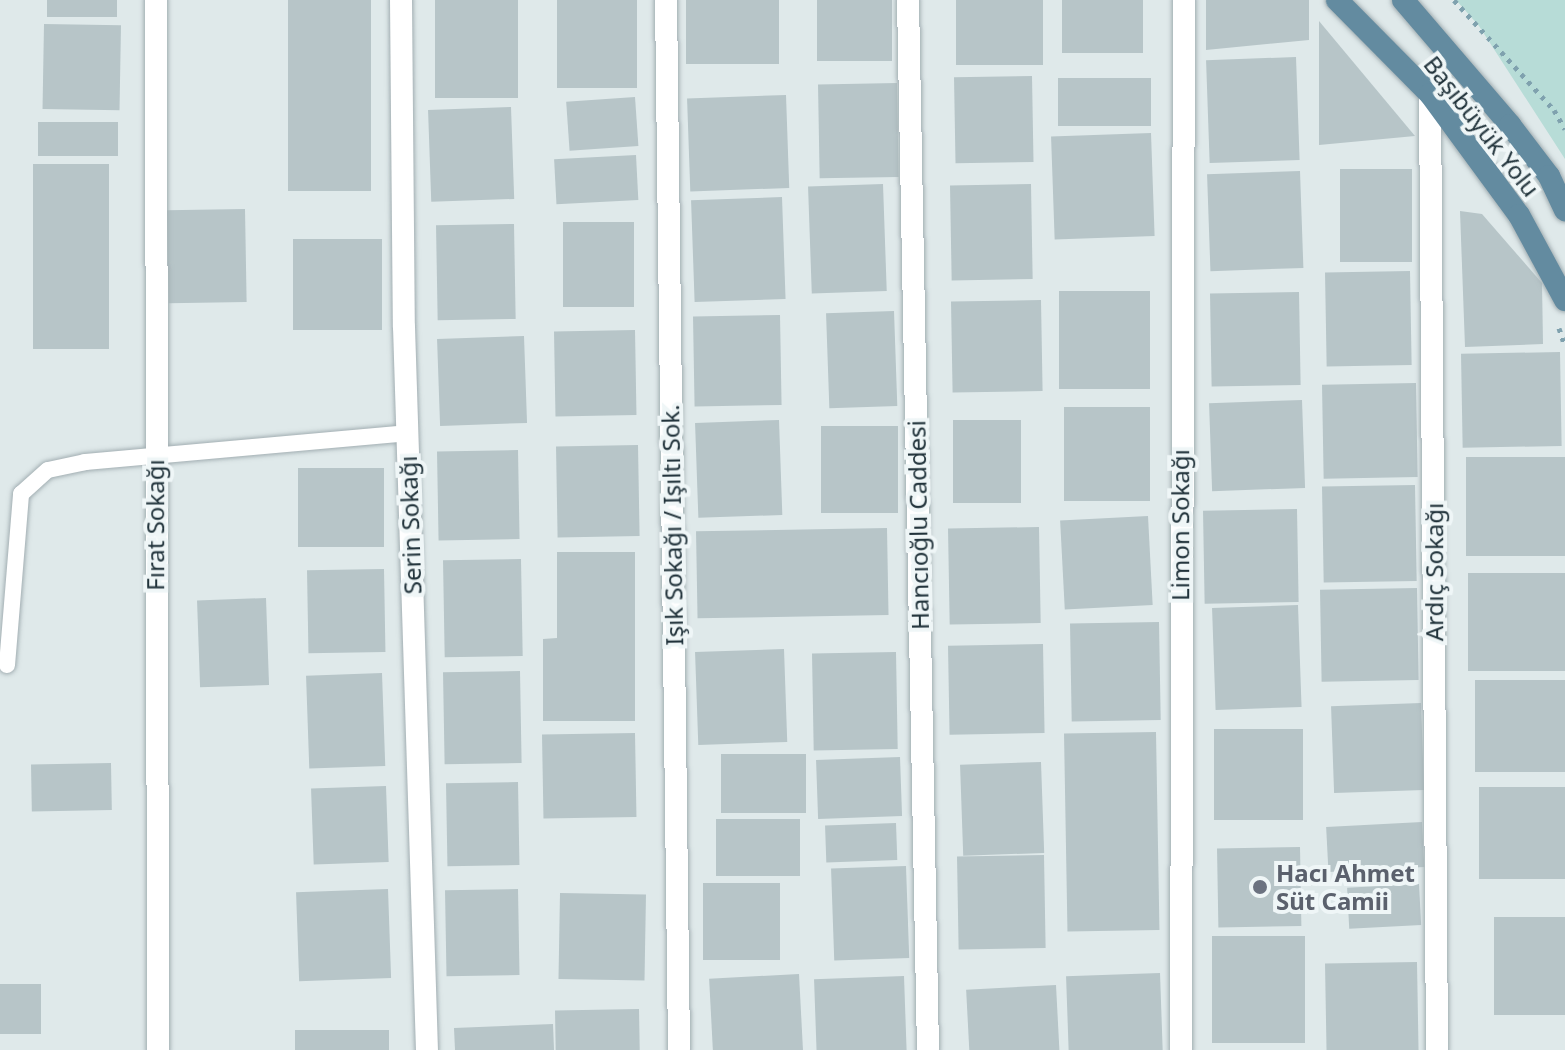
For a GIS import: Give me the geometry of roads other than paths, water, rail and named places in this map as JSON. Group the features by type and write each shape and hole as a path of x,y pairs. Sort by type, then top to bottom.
{"main road":[{"name":"Başıbüyük Yolu","path":"1337,0 1430,94 1519,215 1565,300"},
{"name":"Başıbüyük Yolu","path":"1403,0 1510,125 1549,176 1565,211"}],"street":[{"name":"Fırat Sokağı","path":"156,0 154,458 158,1050"},
{"name":"Serin Sokağı","path":"401,0 407,433 427,1050"},
{"name":"Işık Sokağı / Işıltı Sok.","path":"666,0 679,1050"},
{"name":"Hancıoğlu Caddesi","path":"908,0 928,1050"},
{"name":"Limon Sokağı","path":"1181,1050 1184,0"},
{"name":"Ardıç Sokağı","path":"1430,94 1437,1050"}],"lane":[{"path":"7,665 21,494 48,470 85,462 407,433"}],"place":[{"name":"Hacı Ahmet Süt Camii","path":"1260,887"}]}
